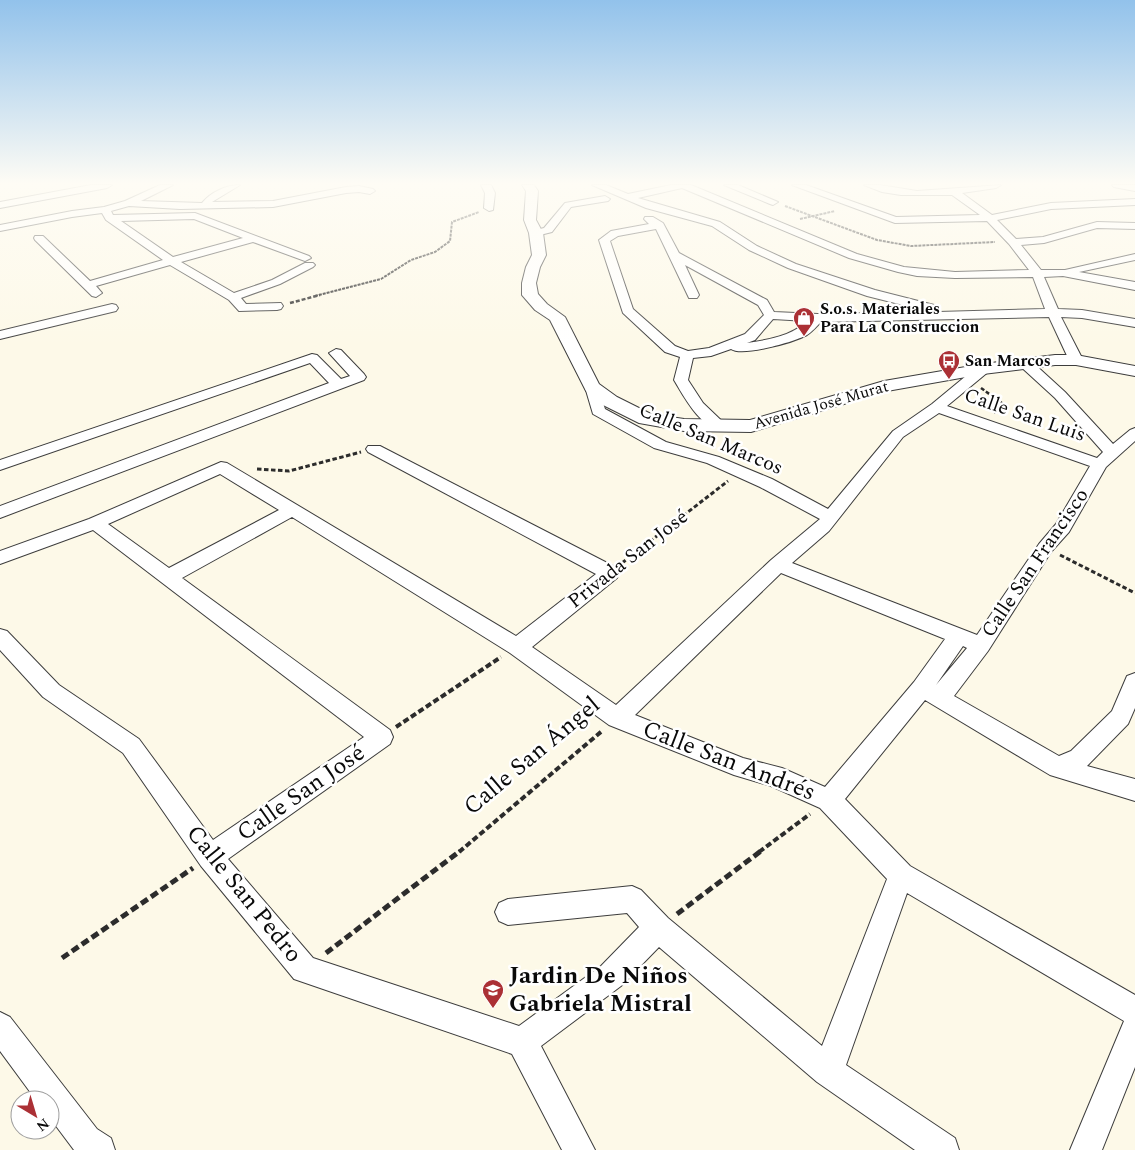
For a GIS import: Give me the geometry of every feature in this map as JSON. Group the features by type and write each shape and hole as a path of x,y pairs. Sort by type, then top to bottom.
{"street":[{"path":"0,334 112,308 40,239"},
{"path":"141,239 171,261 233,297 243,308 277,306"},
{"path":"88,286 252,239"},
{"path":"233,297 276,282 307,262 255,239"},
{"name":"Avenida José Murat","path":"537,239 539,255 533,267 529,283 530,295 541,307 557,317 592,387 610,401 646,419 684,425 751,426 884,386 977,375 1025,363 1055,360 1076,360 1135,371"},
{"path":"606,239 604,240 627,310 670,349 687,355 767,344 803,332 818,318"},
{"path":"666,239 693,295"},
{"path":"739,239 792,266 896,284 917,273 954,275 1063,273 1135,286"},
{"path":"813,239 853,256 896,284 954,314"},
{"path":"1010,239 1037,273 1053,313 1068,340 1076,360"},
{"path":"1013,242 1049,239"},
{"path":"675,255 763,303 770,315"},
{"path":"1063,273 1135,257"},
{"path":"770,315 818,318 1053,313 1082,314 1135,324"},
{"path":"711,352 750,337 770,315"},
{"path":"0,512 359,376 336,353"},
{"path":"687,355 681,380 697,406 718,426"},
{"path":"0,465 312,358 339,385"},
{"path":"1025,363 1050,383 1086,421 1106,458"},
{"path":"778,565 823,527 898,434 977,375"},
{"name":"Calle San Marcos","path":"592,387 598,411 660,445 713,460 766,483 831,518"},
{"name":"Calle San Luis","path":"936,407 983,424 1106,458"},
{"name":"Calle San Francisco","path":"778,565 981,645 1044,548 1063,528 1106,458 1135,433"},
{"path":"374,449 610,573"},
{"path":"0,558 95,523 221,467"},
{"name":"Calle San Andrés","path":"221,467 517,648 617,718 742,768 774,776 829,800 901,875 1135,1011"},
{"path":"168,576 292,510"},
{"path":"95,523 382,737"},
{"name":"Calle San Ángel","path":"617,718 778,565"},
{"name":"Privada San José","path":"517,648 610,573"},
{"path":"931,693 959,636"},
{"name":"Calle San Pedro","path":"0,637 50,691 131,746 210,857 304,969 522,1042"},
{"path":"829,800 931,693 981,645"},
{"path":"1058,768 1079,758 1120,717 1135,682"},
{"path":"931,693 1058,768 1135,790"},
{"name":"Calle San José","path":"210,857 382,737"},
{"path":"828,1071 901,875"},
{"path":"508,912 632,899 658,928 828,1071 943,1150"},
{"path":"578,1150 522,1042 611,976 658,928"},
{"path":"0,1027 86,1140 99,1150"},
{"path":"1086,1150 1135,1030"}],"path":[{"path":"277,306 381,279 411,260 435,252 450,241 450,239"},
{"path":"977,375 1003,404 983,424"},
{"path":"221,467 289,471 374,449"},
{"name":"Privada San José","path":"610,573 740,472"},
{"path":"1044,548 1135,594"},
{"name":"Calle San José","path":"382,737 517,648"},
{"name":"Calle San Ángel","path":"304,969 444,865 617,718"},
{"path":"658,928 829,800"},
{"path":"62,958 210,857"}],"place":[{"name":"S.o.s. Materiales Para La Construccion","path":"804,337"},
{"name":"San Marcos","path":"949,380"},
{"name":"Jardin De Niños Gabriela Mistral","path":"493,1009"}]}
